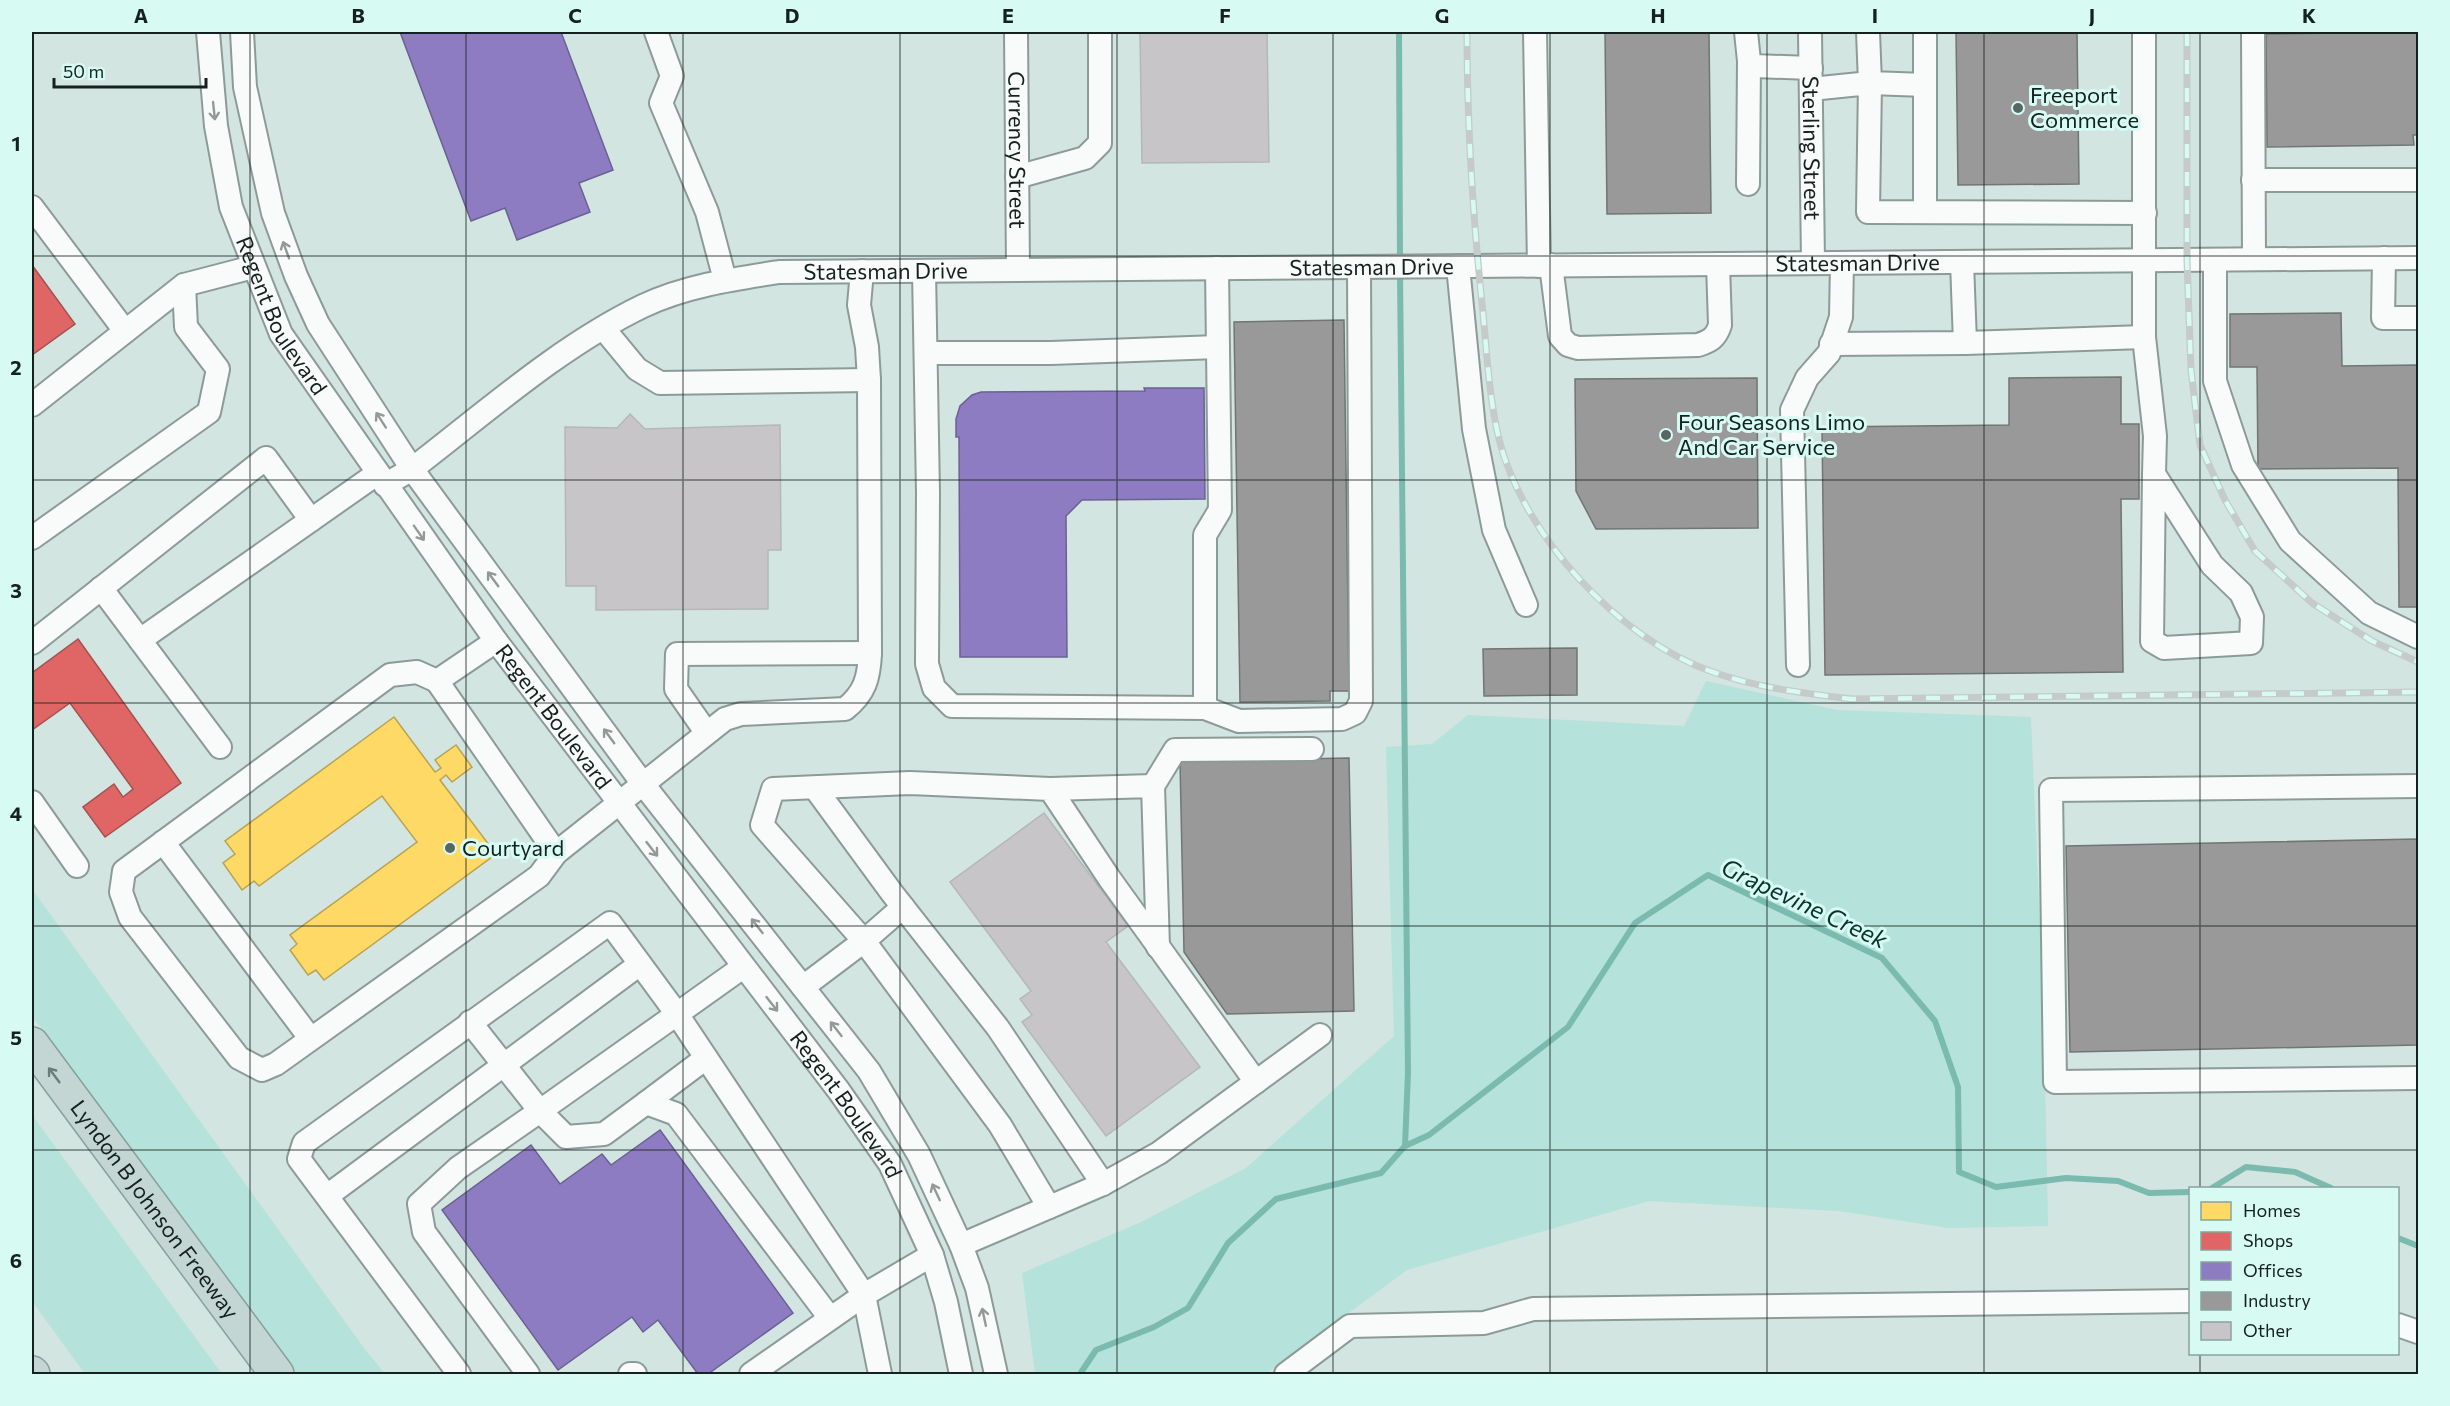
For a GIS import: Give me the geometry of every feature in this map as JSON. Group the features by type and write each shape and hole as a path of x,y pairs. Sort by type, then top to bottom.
{"highway":[{"name":"Lyndon B Johnson Freeway","path":"32,1044 277,1374"}],"street":[{"name":"Regent Boulevard","path":"208,32 216,126 231,207 281,334 496,641 617,803 839,1090 890,1164 932,1255 946,1302 961,1373"},
{"name":"Regent Boulevard","path":"242,32 245,87 273,213 296,276 318,324 412,468 643,784 874,1081 920,1155 961,1245 977,1288 996,1374"},
{"path":"656,32 672,76 661,103 707,212 725,280"},
{"name":"Currency Street","path":"1016,32 1018,270"},
{"path":"1017,177 1085,158 1100,143 1100,32"},
{"path":"1535,32 1545,265 1560,336 1568,345 1589,349 1698,345 1711,341 1720,325 1718,264"},
{"path":"1746,32 1749,61 1748,184"},
{"name":"Sterling Street","path":"1810,32 1814,263"},
{"path":"1868,32 1870,84 1868,212 2145,213"},
{"path":"1925,32 1925,212"},
{"path":"2144,32 2144,337 2155,436 2154,474 2152,641 2164,648 2252,643 2252,617 2241,593 2212,565 2154,474"},
{"path":"2253,32 2254,260"},
{"path":"1749,61 1762,68 1811,78 1870,84 1925,85"},
{"path":"2253,180 2418,180"},
{"path":"32,207 125,331"},
{"path":"2384,258 2383,318 2418,318"},
{"name":"Statesman Drive","path":"140,640 311,520 382,479 412,468 570,349 643,306 725,280 779,272 924,270 2418,258"},
{"path":"2215,260 2215,381 2243,465 2290,541 2369,613 2418,637"},
{"path":"1962,262 1965,343"},
{"path":"1798,665 1792,410 1807,378 1829,353 1841,317 1842,263"},
{"path":"1452,266 1474,429 1494,530 1526,605"},
{"path":"32,405 184,285 253,267"},
{"path":"924,270 927,353 927,664 934,688 952,706 1205,708 1239,721 1342,719 1355,713 1361,701 1359,267"},
{"path":"1205,708 1205,535 1220,510 1216,268"},
{"path":"556,853 437,681 417,672 390,675 124,870 121,892 130,917 239,1058 262,1070 276,1064 539,876 556,853 724,719 741,714 845,709 858,699 866,687 870,653 869,380 867,347 859,305 862,271"},
{"path":"32,538 208,412 218,369 186,327 184,285"},
{"path":"604,329 638,369 660,383 869,380"},
{"path":"1831,344 1965,343 2144,337"},
{"path":"927,353 1051,353 1218,347"},
{"path":"32,643 266,458 311,520"},
{"path":"101,588 220,747"},
{"path":"437,681 496,641"},
{"path":"706,732 676,689 677,654 870,653"},
{"path":"1158,947 1153,786 1175,750 1312,749"},
{"path":"1049,1207 1000,1125 864,941 762,825 773,789 910,783 1050,789 1153,786"},
{"path":"2418,786 2051,790 2055,1082 2418,1078"},
{"path":"815,788 903,908 998,1028 1103,1184"},
{"path":"1050,789 1158,947 1256,1082"},
{"path":"32,802 77,866"},
{"path":"163,842 310,1038"},
{"path":"803,987 903,908"},
{"path":"459,1374 299,1159 304,1143 610,923 677,1014 864,1295 880,1374"},
{"path":"327,1196 640,964"},
{"path":"528,1374 424,1232 419,1204 458,1168 743,966"},
{"path":"470,1022 540,1111 566,1137 604,1134 706,1058"},
{"path":"961,1245 1103,1184 1159,1153 1320,1035"},
{"path":"646,1103 676,1114 830,1318"},
{"path":"751,1374 864,1295 932,1255"},
{"path":"1286,1374 1350,1326 1484,1323 1533,1309 2189,1301"},
{"path":"2399,1326 2418,1332"},
{"path":"630,1374 635,1374"}],"green space":[{"path":"1706,681 1837,710 2031,717 2044,1025 2048,1226 1948,1228 1839,1211 1649,1201 1407,1270 1266,1374 1035,1374 1022,1273 1141,1222 1246,1168 1394,1036 1386,747 1432,744 1468,715 1684,726"},
{"path":"32,889 385,1374 297,1374 32,1016"},
{"path":"32,1115 222,1374 85,1374 32,1301"}],"building: Homes":[{"name":"Courtyard","path":"394,717 435,772 441,768 435,760 456,745 472,767 452,782 446,775 440,780 496,854 324,980 316,970 308,975 290,950 297,944 290,935 417,842 382,796 259,886 254,881 242,890 223,863 235,854 225,841"}],"building: Shops":[{"path":"32,265 75,324 32,355"},
{"path":"78,639 181,783 105,837 83,807 114,784 123,797 133,789 70,703 32,730 32,673"}],"building: Offices":[{"path":"400,32 561,32 613,170 579,183 590,212 517,240 505,208 471,221"},
{"path":"1144,388 1204,388 1205,499 1082,500 1066,516 1067,657 960,657 959,437 956,437 956,419 960,406 972,395 981,392 1145,391"},
{"path":"660,1130 793,1313 708,1374 698,1374 658,1320 643,1332 632,1317 558,1370 442,1210 531,1145 560,1184 602,1154 611,1165"}],"building: Industry":[{"path":"1605,32 1709,32 1711,213 1607,214"},
{"name":"Freeport Commerce","path":"1956,32 2077,32 2079,184 1958,185"},
{"path":"2418,32 2418,135 2413,135 2414,145 2267,147 2266,34"},
{"path":"2341,313 2342,366 2418,365 2418,607 2399,607 2398,468 2258,469 2257,367 2230,367 2230,314"},
{"path":"1344,320 1349,691 1330,691 1330,701 1240,702 1234,322"},
{"path":"2121,377 2121,424 2139,424 2139,499 2121,499 2123,672 1825,675 1822,427 2009,425 2009,378"},
{"name":"Four Seasons Limo And Car Service","path":"1757,378 1758,528 1596,529 1576,491 1575,379"},
{"path":"1577,648 1577,695 1484,696 1483,649"},
{"path":"1349,758 1354,1011 1227,1014 1184,952 1180,761"},
{"path":"2418,839 2418,1045 2070,1052 2066,846"}],"building: Other":[{"path":"1140,32 1267,32 1269,162 1142,163"},
{"path":"630,414 645,429 780,425 781,550 768,550 768,609 596,610 596,586 566,586 565,427 617,428"},
{"path":"1044,813 1128,926 1106,942 1200,1067 1106,1136 1022,1022 1032,1015 1020,999 1031,991 950,882"}],"waterway":[{"path":"1399,32 1400,262"},
{"path":"1400,272 1408,1073 1405,1146"},
{"name":"Grapevine Creek","path":"1080,1374 1096,1350 1154,1327 1188,1308 1228,1243 1276,1199 1381,1173 1405,1146 1429,1135 1568,1027 1635,923 1708,875 1882,958 1935,1021 1958,1087 1959,1172 1996,1187 2066,1178 2118,1181 2149,1193 2189,1192"},
{"name":"Grapevine Creek","path":"2214,1187 2246,1167 2295,1172 2329,1187"},
{"name":"Grapevine Creek","path":"2399,1238 2418,1246"}],"railway":[{"path":"1467,32 1469,137 1476,243 1489,376 1499,439 1511,475 1529,511 1552,546 1580,580 1610,610 1643,636 1678,657 1730,678 1781,689 1851,699 2418,692"},
{"path":"2187,32 2187,260 2191,370 2200,445 2225,500 2255,551 2312,603 2372,641 2418,662"}],"place":[{"name":"Freeport Commerce","path":"2018,108"},
{"name":"Four Seasons Limo And Car Service","path":"1666,435"},
{"name":"Courtyard","path":"450,848"}]}
